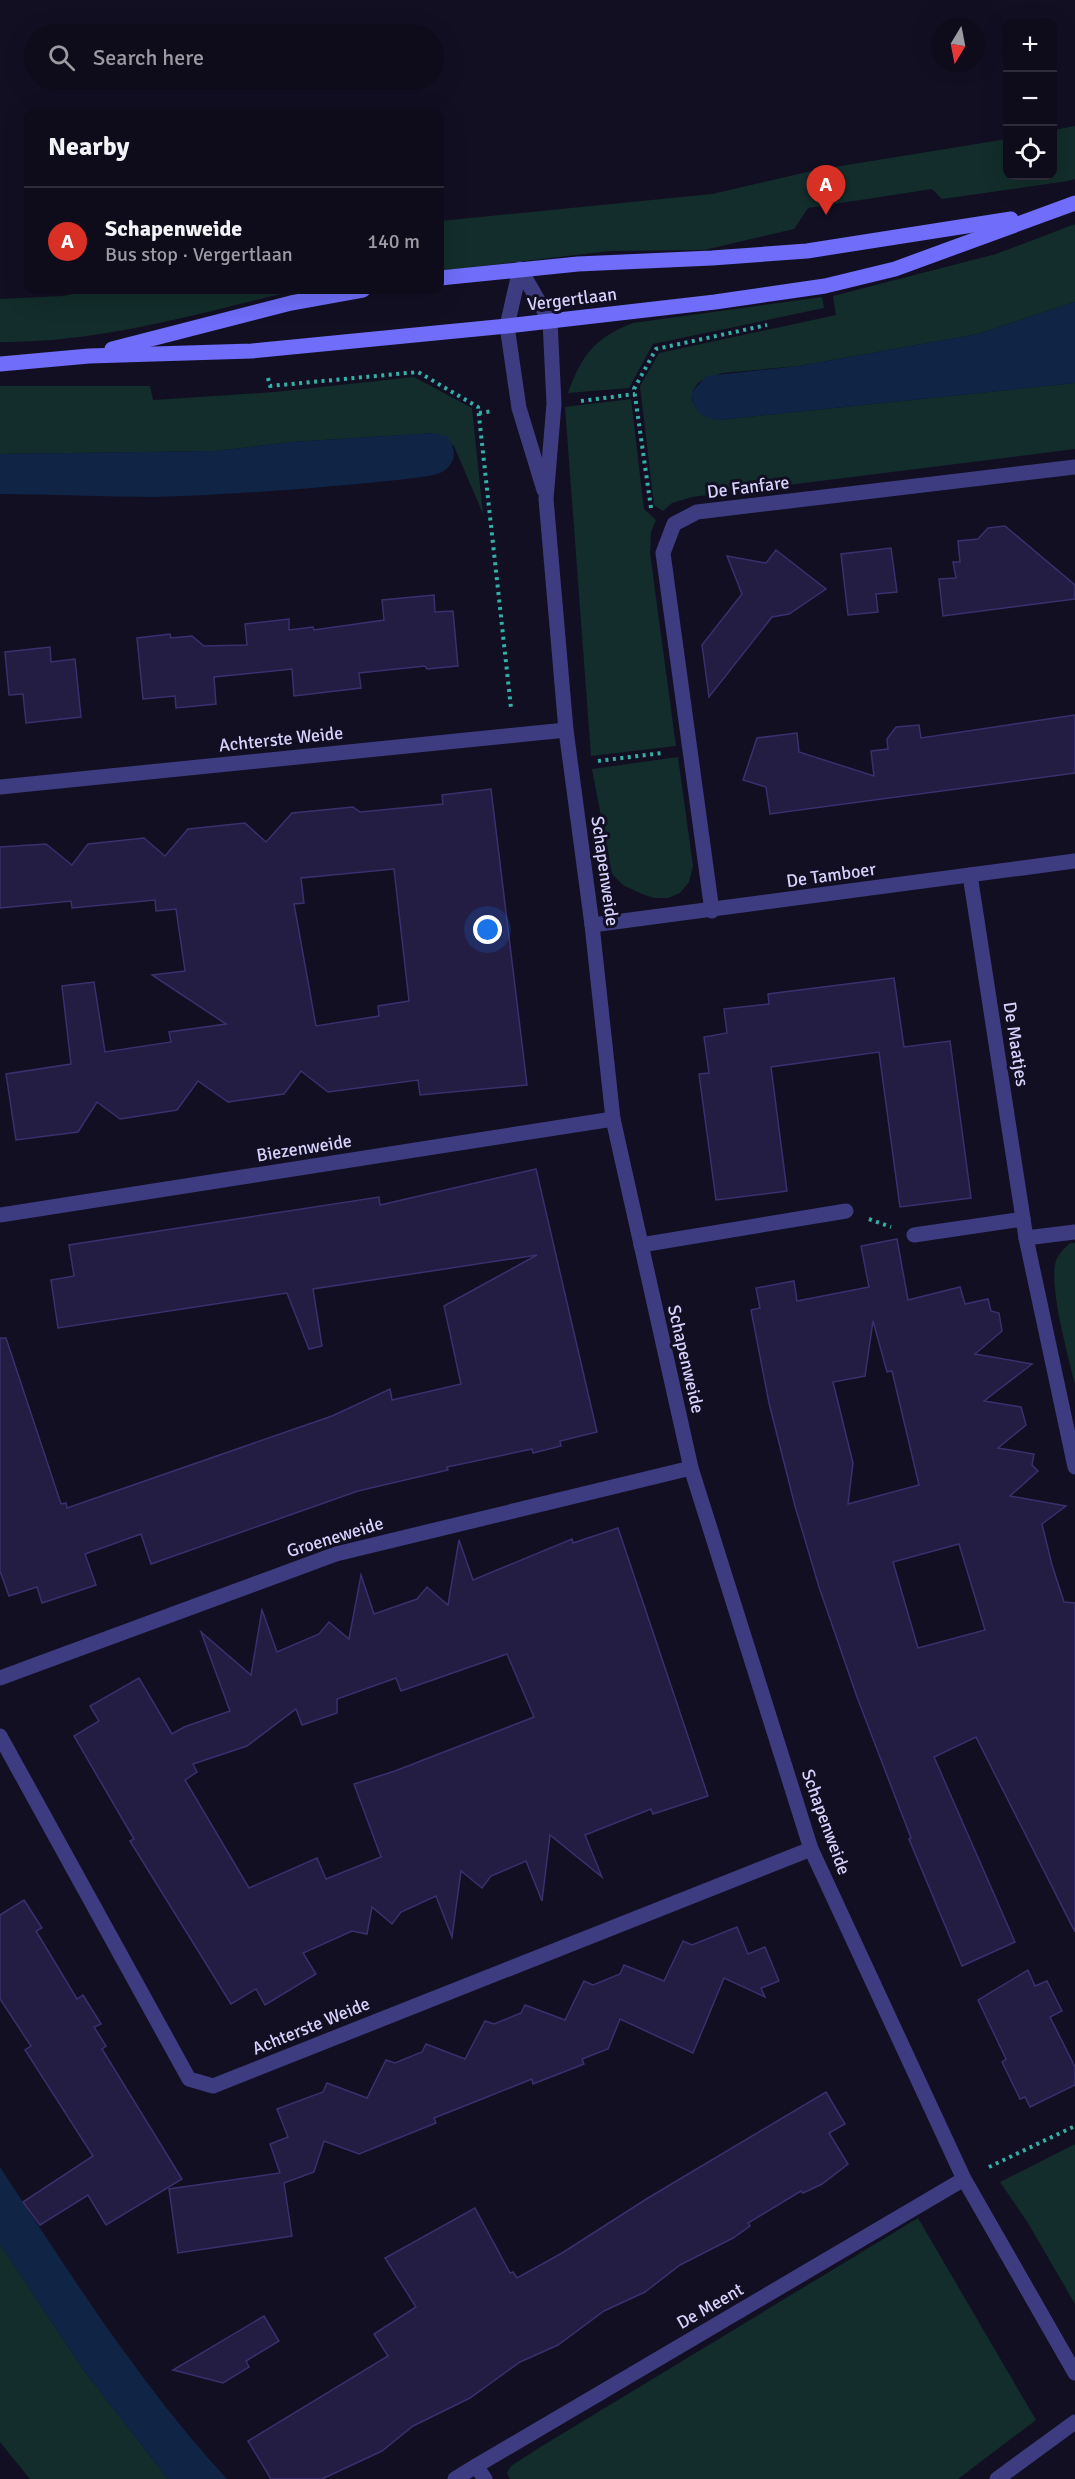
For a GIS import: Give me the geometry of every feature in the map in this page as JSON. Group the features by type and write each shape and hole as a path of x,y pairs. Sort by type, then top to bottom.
{"street":[{"name":"Vergertlaan","path":"0,364 89,356 252,351 507,326 825,286 895,270 1075,203"},
{"name":"Vergertlaan","path":"444,278 520,269 807,251 1047,213"},
{"name":"Schapenweide","path":"520,269 550,321 554,404 546,499 566,730 592,925 613,1119 691,1468 811,1849 964,2180 1075,2373"},
{"name":"Schapenweide","path":"520,269 507,326 519,408 546,499"},
{"name":"Vergertlaan","path":"89,356 281,305 341,294"},
{"name":"De Fanfare","path":"674,524 697,513 1075,466"},
{"path":"674,524 663,553 712,911"},
{"name":"Achterste Weide","path":"0,787 566,730"},
{"name":"De Tamboer","path":"592,925 712,911 1075,861"},
{"name":"De Maatjes","path":"970,875 1026,1238 1075,1467"},
{"name":"Biezenweide","path":"0,1215 613,1119"},
{"path":"641,1245 846,1211"},
{"path":"914,1235 1023,1219"},
{"path":"1026,1238 1075,1232"},
{"name":"Groeneweide","path":"0,1678 336,1554 691,1468"},
{"name":"Achterste Weide","path":"0,1736 189,2079 213,2086 811,1849"},
{"name":"De Meent","path":"455,2479 480,2473 964,2180"},
{"path":"997,2479 1075,2422"}],"path":[{"path":"674,524 650,507 634,389 656,349 772,324"},
{"path":"268,378 270,386 418,372 478,407 513,735"},
{"path":"571,765 690,750"},
{"path":"846,1211 914,1235"},
{"path":"964,2180 1075,2126"}],"green space":[{"path":"1075,126 1075,179 1068,181 942,199 932,189 808,208 794,229 704,250 610,251 444,271 444,221 712,194 816,170 1003,140 1003,180 1057,180 1057,129"},
{"path":"1075,224 1075,302 978,334 799,366 722,373 699,382 692,392 692,401 718,420 1075,383 1075,449 692,497 672,503 663,511 654,505 640,386 659,353 836,315 833,296 996,254"},
{"path":"73,294 281,294 187,317 112,332 75,338 0,342 0,299"},
{"path":"822,297 824,308 653,344 629,388 568,393 584,358 591,349 608,335 633,323"},
{"path":"414,377 472,408 483,514 454,446 436,433 291,442 217,451 0,454 0,386 150,386 153,400 275,392"},
{"path":"631,399 644,509 656,520 651,532 650,553 676,746 591,756 565,407"},
{"path":"678,757 693,866 689,882 680,893 668,898 654,898 623,885 612,874 592,769"},
{"path":"1070,1243 1075,1243 1075,1385 1060,1322 1054,1272 1056,1261"},
{"path":"1075,2144 1075,2304 1028,2223 1000,2182"},
{"path":"918,2218 1036,2420 958,2479 510,2479 507,2473 511,2466 542,2446"},
{"path":"0,2244 82,2368 168,2479 30,2479 0,2442"}],"water":[{"path":"1075,302 1075,383 718,420 698,412 692,399 692,392 707,376 799,366 978,334"},
{"path":"436,433 448,437 453,446 453,460 442,472 414,478 231,494 156,497 0,494 0,454 217,451 291,442"},
{"path":"0,2167 135,2367 195,2443 227,2479 168,2479 82,2368 0,2244"}],"building":[{"path":"1005,526 1075,585 1075,599 943,616 939,579 956,578 953,562 960,562 958,541 978,539 988,528"},
{"path":"891,548 897,592 876,594 878,612 848,615 841,554"},
{"path":"776,550 826,589 789,614 772,617 709,697 702,645 742,594 727,556 766,563"},
{"path":"434,595 435,612 453,611 458,666 427,669 425,666 359,673 361,688 294,696 292,669 214,677 216,704 176,708 175,696 143,699 137,638 170,634 171,638 192,636 204,646 247,645 245,624 289,619 289,630 313,627 314,630 384,620 382,600"},
{"path":"50,647 51,662 75,659 81,717 26,723 23,694 9,695 5,652"},
{"path":"1075,715 1075,773 770,814 766,787 743,780 757,738 797,733 799,752 874,776 871,751 888,749 887,739 896,727 919,725 921,738"},
{"path":"491,789 527,1085 420,1095 418,1080 328,1092 301,1071 284,1094 228,1102 198,1081 177,1110 120,1119 97,1102 78,1132 16,1140 6,1074 71,1064 62,986 94,982 105,1052 171,1042 169,1032 226,1024 152,975 185,971 176,909 156,911 155,900 72,908 71,901 0,908 0,847 46,844 72,865 88,844 144,838 165,856 188,829 245,823 266,842 292,813 353,807 360,812 443,804 442,795","holes":["394,869 409,1001 378,1006 379,1016 316,1026 294,904 304,903 301,878"]},
{"path":"894,978 904,1047 950,1041 971,1198 900,1207 879,1052 771,1067 787,1191 716,1200 699,1074 709,1073 704,1037 727,1033 724,1009 769,1004 768,994"},
{"path":"536,1169 597,1432 560,1441 561,1446 533,1453 532,1449 447,1467 448,1470 358,1491 151,1564 141,1534 85,1554 96,1585 42,1603 37,1587 9,1596 0,1571 0,1338 6,1338 61,1504 66,1503 67,1508 332,1416 390,1389 392,1400 461,1384 444,1306 537,1255 313,1289 322,1346 309,1349 287,1293 58,1328 51,1280 74,1276 69,1245 379,1197 380,1205"},
{"path":"897,1239 908,1300 960,1287 965,1304 988,1299 991,1311 999,1313 1002,1331 975,1354 1032,1364 984,1401 1021,1407 1026,1425 998,1448 1034,1454 1032,1465 1038,1471 1010,1496 1066,1506 1042,1524 1064,1602 1075,1603 1075,1932 976,1737 934,1757 1015,1942 962,1966 909,1839 911,1838 857,1697 819,1587 795,1506 769,1403 751,1310 760,1308 756,1288 794,1281 797,1301 869,1287 861,1246","holes":["873,1321 887,1372 892,1371 919,1485 848,1504 853,1463 833,1382 865,1376","959,1544 985,1630 918,1648 893,1562"]},
{"path":"618,1528 708,1796 653,1814 651,1809 585,1835 602,1877 550,1835 542,1901 526,1861 491,1876 482,1888 461,1871 452,1937 436,1896 401,1912 392,1924 372,1907 367,1934 352,1931 303,1953 316,1974 265,2005 256,1989 231,2004 130,1841 134,1839 74,1736 99,1721 90,1706 139,1678 172,1734 184,1727 230,1711 201,1632 251,1675 262,1610 277,1652 319,1634 329,1622 349,1639 361,1575 374,1614 417,1599 427,1587 448,1605 459,1540 473,1580 572,1539 573,1543","holes":["507,1654 534,1717 395,1771 354,1784 381,1857 326,1879 317,1858 249,1888 185,1780 197,1772 193,1764 247,1746 296,1709 302,1725 337,1713 337,1699 396,1678 401,1691"]},
{"path":"24,1900 42,1928 36,1931 77,1999 83,1995 101,2024 94,2027 106,2046 102,2049 182,2179 106,2225 88,2195 40,2225 23,2202 93,2156 25,2050 31,2046 0,1999 0,1915"},
{"path":"737,1927 748,1954 765,1947 779,1981 761,1988 765,1997 724,1978 693,2053 620,2019 608,2049 582,2059 584,2064 533,2084 532,2079 434,2118 436,2123 359,2154 324,2141 314,2172 284,2183 292,2236 178,2253 169,2189 280,2173 270,2144 288,2137 277,2109 323,2092 327,2083 367,2098 386,2060 395,2063 422,2052 426,2044 465,2059 485,2021 494,2024 521,2013 525,2005 565,2020 584,1981 593,1985 620,1974 624,1965 664,1981 683,1941 692,1945"},
{"path":"1028,1970 1035,1986 1047,1981 1062,2011 1050,2017 1075,2067 1075,2085 1030,2107 1025,2097 1020,2099 1002,2062 1006,2059 978,2000"},
{"path":"826,2092 845,2124 829,2133 848,2164 822,2184 803,2193 801,2191 748,2223 750,2226 733,2238 680,2265 645,2292 604,2311 558,2345 520,2362 470,2398 413,2426 382,2451 322,2479 271,2479 248,2441 388,2356 374,2334 416,2307 385,2258 475,2208 510,2273 513,2272 517,2278"},
{"path":"264,2316 279,2341 246,2361 249,2367 223,2383 173,2370"}],"place":[{"name":"Schapenweide","path":"826,215"}]}
